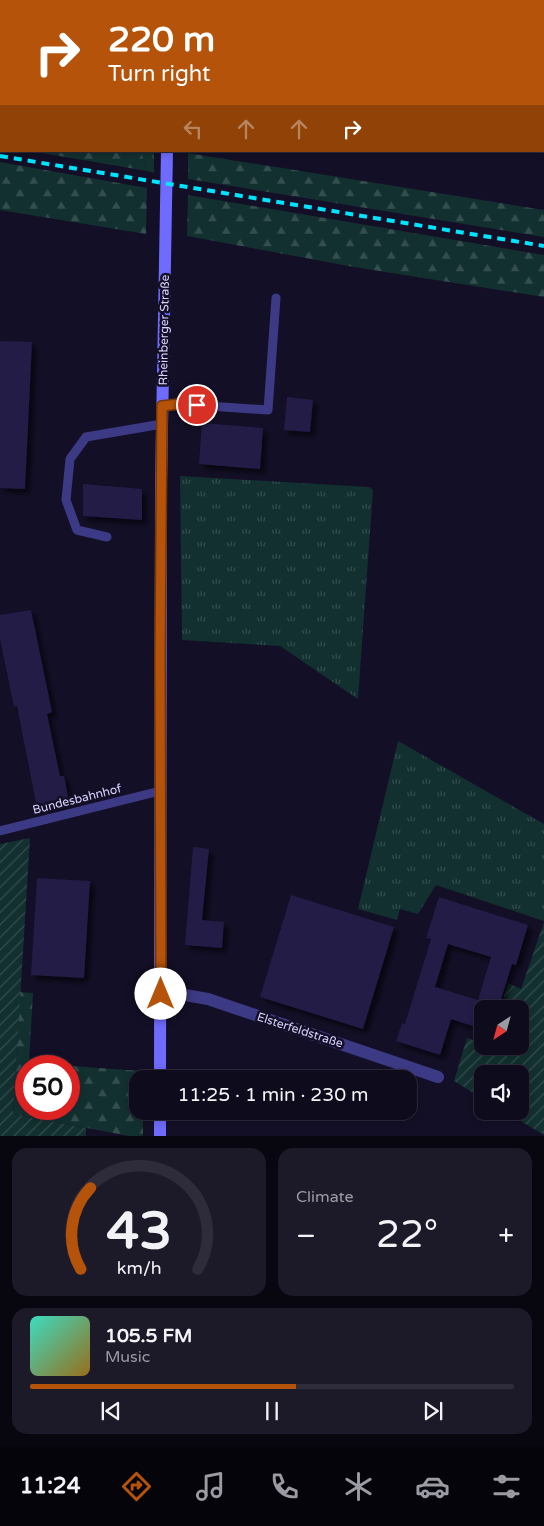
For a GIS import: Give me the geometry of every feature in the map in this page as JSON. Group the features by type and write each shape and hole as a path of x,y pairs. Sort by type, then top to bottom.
{"main road":[{"name":"Rheinberger Straße","path":"160,1070 162,406 167,152"},
{"path":"160,1120 160,1136"}],"street":[{"name":"Elsterfeldstraße","path":"161,994 179,994 208,1000 438,1078"}],"lane":[{"path":"162,406 179,404 268,410 276,298"},
{"path":"107,537 77,530 66,500 70,459 86,437 162,424"},
{"name":"Bundesbahnhof","path":"0,831 160,791"}],"green space":[{"path":"36,152 141,152 147,171"},
{"path":"141,152 154,152 154,173 147,171"},
{"path":"188,153 544,210 544,237 188,179"},
{"path":"0,162 147,188 146,234 0,210"},
{"path":"188,195 544,255 544,297 354,267 187,236"},
{"path":"180,476 369,487 373,490 358,699 280,646 182,640"},
{"path":"398,741 544,824 544,921 436,885 418,914 400,909 397,920 358,909"},
{"path":"30,838 17,1055 15,1055 13,1114 15,1114 15,1120 44,1120 86,1128 86,1136 0,1136 0,844"},
{"path":"544,922 544,1135 519,1120 529,1120 529,1065 474,1065 474,1093 454,1081 467,1038 474,1040 474,1055 529,1055 529,1000 503,1000 508,983 521,989"},
{"path":"20,992 33,993 29,1055 16,1055"},
{"path":"80,1067 129,1070 129,1120 143,1120 143,1136 129,1136 45,1120 80,1120"},
{"path":"15,1079 15,1114 13,1114"}],"building":[{"path":"0,341 32,342 25,489 0,488"},
{"path":"287,397 313,400 310,432 284,430"},
{"path":"202,423 263,428 260,469 199,464"},
{"path":"83,484 142,489 142,520 83,516"},
{"path":"31,610 52,712 47,714 60,776 64,776 69,802 37,808 17,706 14,707 0,639 0,615"},
{"path":"193,847 209,849 202,920 224,922 222,948 185,945"},
{"path":"37,878 90,881 84,978 31,975"},
{"path":"291,895 394,927 363,1029 260,997"},
{"path":"439,897 528,925 516,965 512,964 501,1000 478,1000 474,1000 474,1026 451,1019 440,1055 396,1041 402,1023 405,1024 431,939 426,938","holes":["448,944 491,957 478,1000 435,987"]}],"railway":[{"path":"0,156 544,246"}],"route":[{"path":"161,994 160,658 162,406 179,404 197,405"}]}
